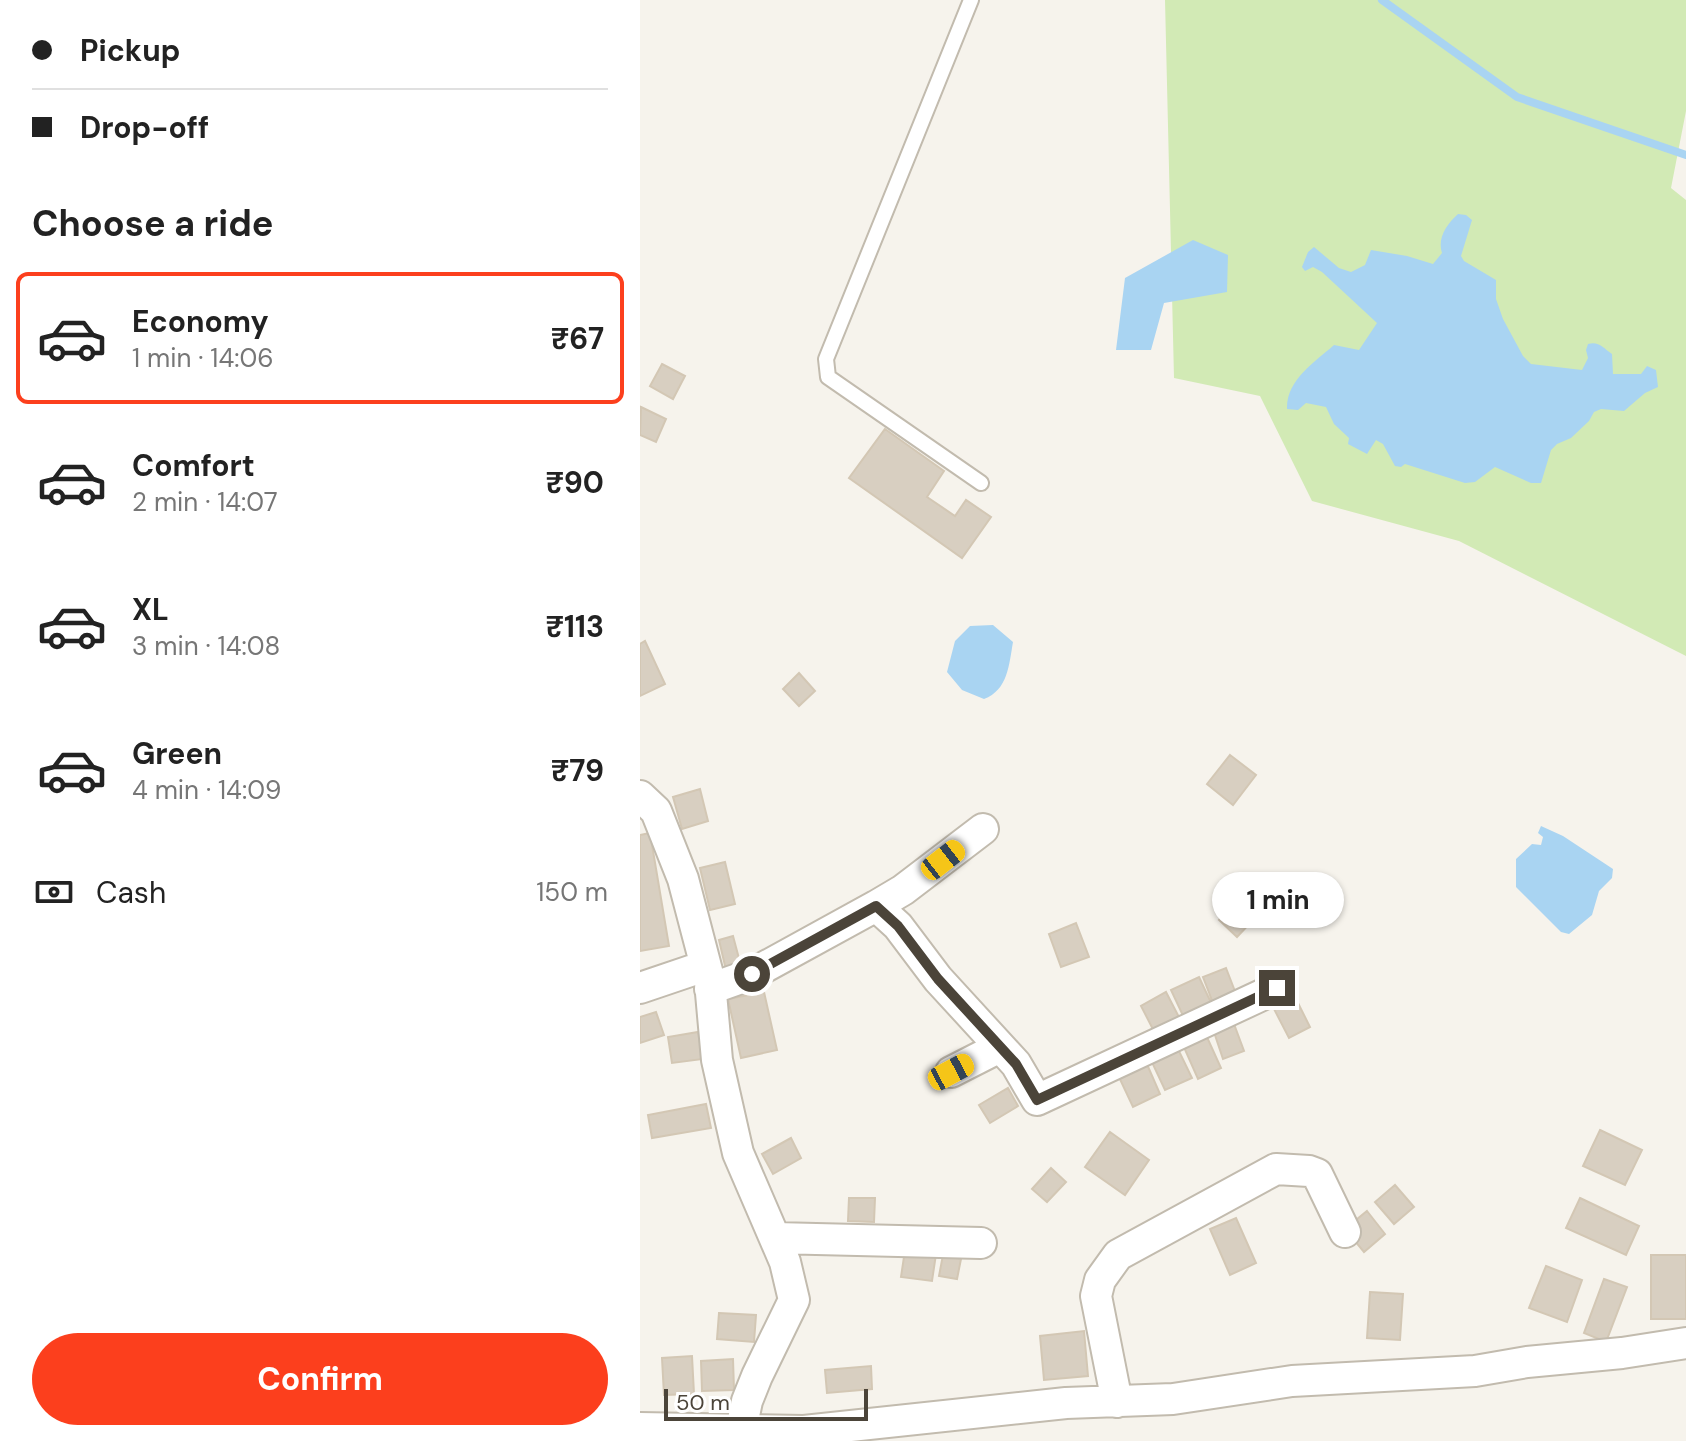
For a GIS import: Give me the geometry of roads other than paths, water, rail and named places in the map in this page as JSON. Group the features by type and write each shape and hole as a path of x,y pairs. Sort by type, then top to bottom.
{"street":[{"path":"640,796 656,811 683,879 708,977 717,1060 738,1153 785,1262 794,1300 757,1376 741,1430"},
{"path":"640,988 708,977 752,974 903,890 983,829"},
{"path":"876,906 898,926 938,979 1016,1064 1037,1100 1277,988"},
{"path":"951,1072 1000,1047"},
{"path":"1117,1402 1096,1296 1100,1280 1118,1255 1276,1169 1317,1174 1345,1232"},
{"path":"775,1238 981,1243"},
{"path":"640,1428 804,1431 995,1409 1173,1399 1292,1381 1475,1371 1686,1343"}],"lane":[{"path":"971,0 826,359 828,377 981,483"}],"water":[{"path":"1458,214 1472,220 1461,256 1464,261 1496,280 1496,299 1503,319 1523,356 1531,364 1582,370 1588,358 1588,344 1595,343 1612,354 1613,374 1641,374 1647,366 1656,370 1658,387 1645,393 1624,411 1601,409 1594,412 1571,438 1557,444 1551,450 1541,483 1531,483 1495,467 1475,482 1465,483 1405,464 1395,466 1383,444 1376,440 1367,454 1348,444 1349,438 1334,424 1326,407 1306,403 1298,410 1287,409 1291,389 1311,365 1334,345 1359,350 1377,323 1322,272 1313,267 1305,271 1302,267 1308,252 1314,247 1339,268 1351,272 1365,265 1371,250 1433,264 1442,253 1444,232"},
{"path":"1193,240 1228,255 1227,292 1164,303 1151,350 1116,350 1125,278"},
{"path":"993,625 1013,642 1003,683 984,699 962,690 947,672 955,641 970,626"},
{"path":"1541,826 1563,836 1613,869 1612,878 1599,891 1592,915 1569,934 1561,932 1516,887 1516,859 1532,844 1541,845 1543,837 1538,833"}],"waterway":[{"path":"1382,0 1517,97 1686,155"}]}
